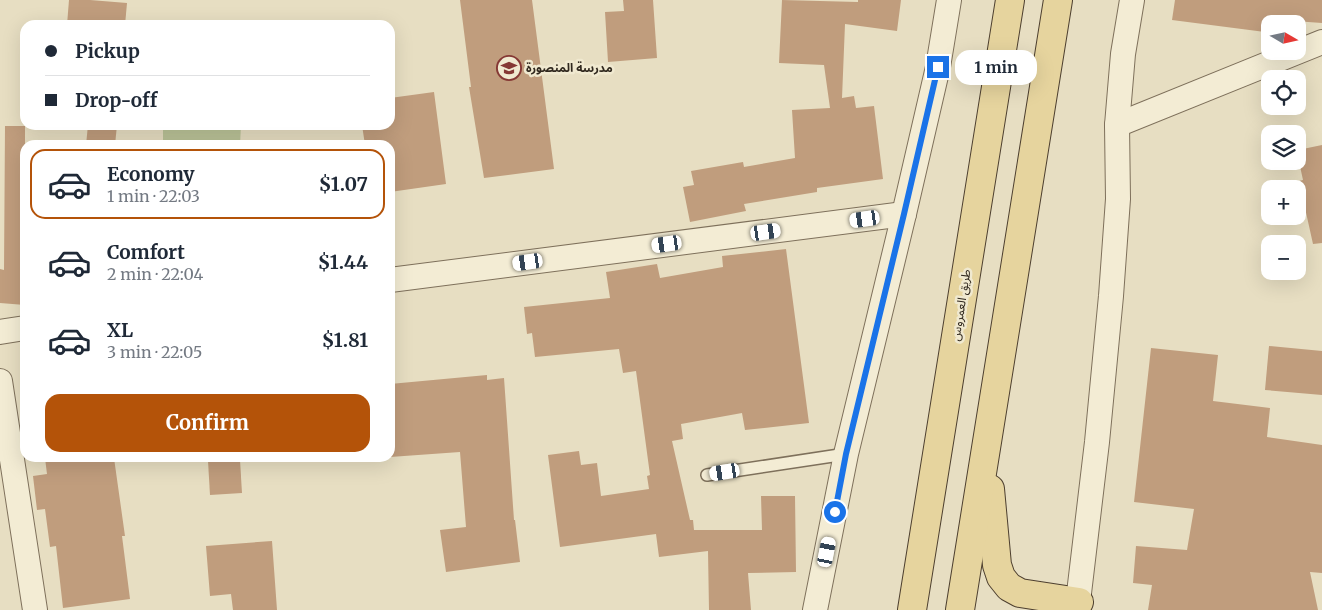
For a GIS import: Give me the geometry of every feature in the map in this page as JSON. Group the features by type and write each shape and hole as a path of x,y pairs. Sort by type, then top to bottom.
{"main road":[{"name":"طريق العمروس","path":"912,610 1010,0"},
{"path":"960,610 1058,0"},
{"path":"895,610 939,446"},
{"path":"986,446 997,565 1001,577 1010,587 1020,593 1078,606"}],"street":[{"path":"816,610 846,454 938,67 949,0"},
{"path":"1078,606 1112,296 1118,199 1117,125 1123,54 1132,0"},
{"path":"1117,125 1322,42"},
{"path":"395,279 904,214"},
{"path":"0,332 20,329"},
{"path":"0,381 35,610"}],"lane":[{"path":"707,475 846,454"}],"green space":[{"path":"163,130 241,130 240,140 163,140"}],"building":[{"path":"69,0 127,3 125,20 67,20"},
{"path":"460,0 532,0 554,169 484,178 469,87 471,87"},
{"path":"623,0 653,0 657,58 608,62 605,12 624,11"},
{"path":"782,0 858,2 858,0 901,0 897,31 845,24 842,98 854,96 856,108 874,106 883,179 817,188 817,192 744,204 746,211 690,222 683,187 694,185 691,171 743,162 744,167 795,158 792,110 830,108 824,65 779,63"},
{"path":"1175,0 1322,0 1322,23 1306,22 1306,15 1261,15 1261,31 1172,20"},
{"path":"434,92 446,184 395,191 395,140 364,140 363,130 395,130 395,97"},
{"path":"5,126 20,126 20,130 25,130 25,140 20,140 20,305 0,303 0,269 4,270"},
{"path":"88,130 116,130 116,140 86,140"},
{"path":"1322,145 1322,243 1313,244 1306,212 1306,180 1303,180 1301,170 1306,170 1306,148"},
{"path":"786,249 809,423 745,430 742,413 681,424 683,439 672,441 694,530 762,530 761,496 795,496 796,572 748,573 751,610 709,610 708,551 659,557 656,534 560,547 548,455 579,451 581,465 597,463 601,496 649,489 647,476 650,475 636,371 623,373 619,349 535,357 532,333 527,334 524,307 610,298 606,272 657,264 660,278 723,267 722,256"},
{"path":"1269,346 1322,351 1322,395 1265,390"},
{"path":"1151,348 1218,355 1213,401 1270,408 1267,437 1322,445 1322,573 1310,572 1318,610 1148,610 1152,585 1133,583 1136,546 1187,550 1194,509 1134,502"},
{"path":"487,375 487,380 504,378 514,520 520,562 446,572 440,530 466,527 460,452 395,457 395,384"},
{"path":"46,462 115,462 125,536 122,536 130,599 63,608 56,546 50,547 45,509 37,510 33,476 47,474"},
{"path":"208,462 240,462 242,493 210,495"},
{"path":"272,541 277,610 233,610 231,594 210,596 206,546"}],"place":[{"name":"مدرسة المنصورة","path":"509,68"}],"route":[{"path":"835,512 846,454 938,67"}]}
